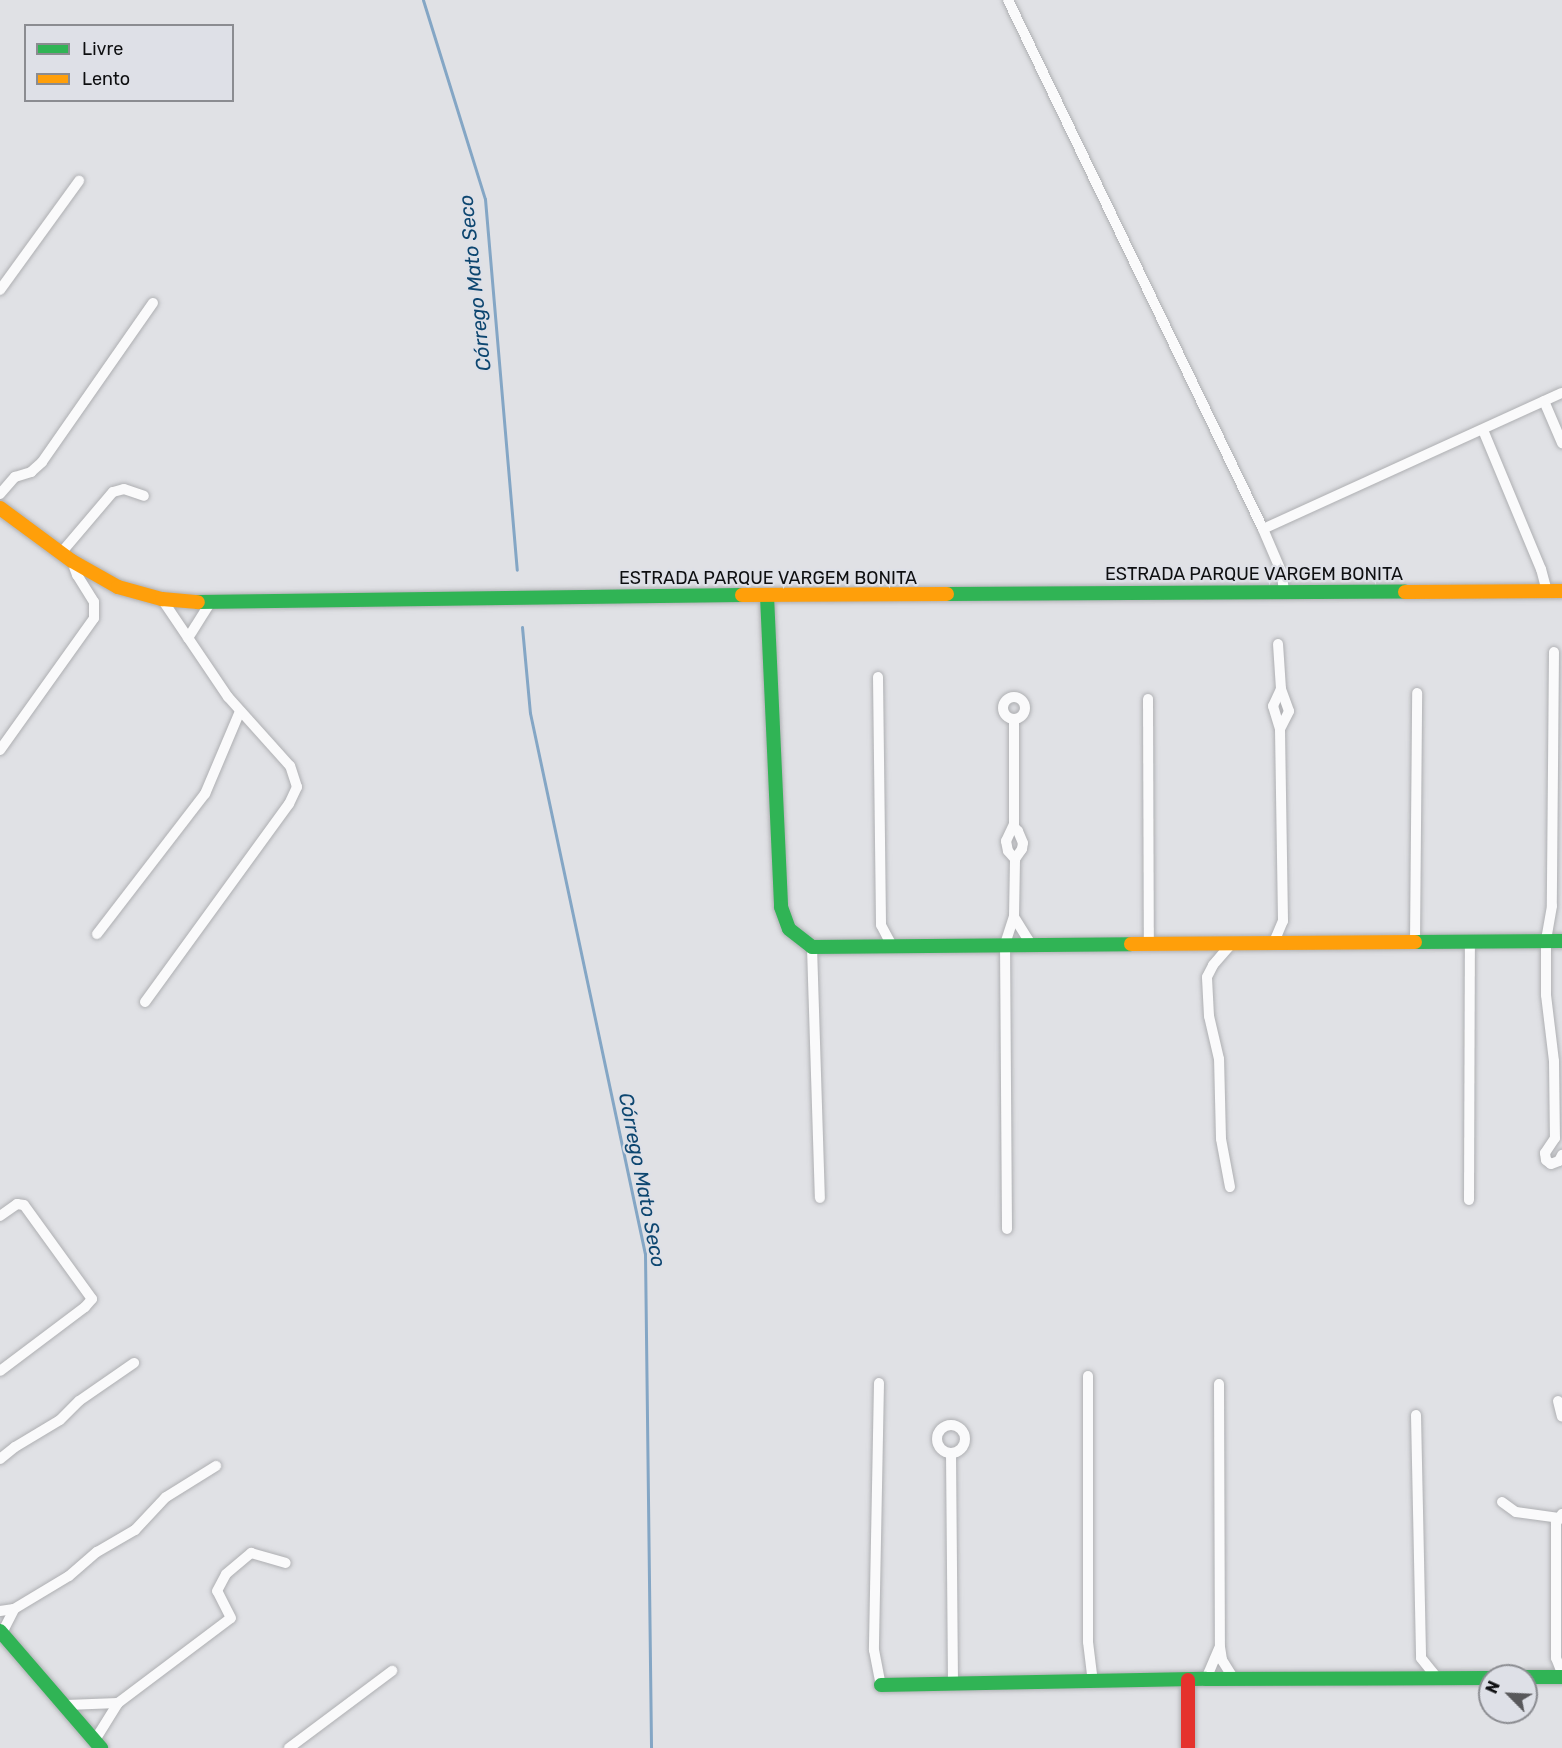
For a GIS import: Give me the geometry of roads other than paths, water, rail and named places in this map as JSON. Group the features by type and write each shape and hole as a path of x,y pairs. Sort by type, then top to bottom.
{"street":[{"path":"1008,0 1263,529 1281,571 1284,591"},
{"path":"0,290 79,181"},
{"path":"0,494 15,477 31,472 42,462 153,303"},
{"path":"1263,529 1562,393"},
{"path":"1544,401 1562,443"},
{"path":"1483,430 1541,569 1558,591"},
{"path":"0,750 94,618 94,602 66,557 113,492 124,489 144,496"},
{"name":"ESTRADA PARQUE VARGEM BONITA","path":"0,508 66,557 118,587 162,599 210,603 1284,591 1558,591"},
{"path":"767,596 781,907 789,929 812,947 891,944 1562,941"},
{"path":"145,1002 296,792 296,777 290,766 240,711 162,599"},
{"path":"188,638 210,603"},
{"path":"1278,644 1281,689 1289,711 1280,729 1283,921 1292,941"},
{"path":"1554,652 1552,906 1546,941 1546,995 1554,1061 1556,1138 1562,1150"},
{"path":"878,677 881,925 891,944"},
{"path":"1415,942 1417,693"},
{"path":"1148,699 1149,943"},
{"path":"97,934 205,794 240,711"},
{"path":"1014,721 1014,827 1007,836 1006,846 1015,859"},
{"path":"1007,1229 1005,944 1014,917 1015,859 1023,843 1014,827"},
{"path":"1014,917 1031,944"},
{"path":"1274,942 1283,921"},
{"path":"870,945 881,925"},
{"path":"1469,1200 1470,942"},
{"path":"1204,943 1213,965"},
{"path":"1230,1187 1221,1139 1219,1059 1209,1016 1207,977 1213,965 1232,943"},
{"path":"812,947 820,1198"},
{"path":"1556,1138 1546,1148 1546,1160 1551,1164 1559,1161 1562,1155"},
{"path":"0,1216 17,1204 24,1205 92,1299 85,1307 0,1371"},
{"path":"0,1459 15,1447 60,1420 79,1401 134,1363"},
{"path":"1088,1376 1088,1642 1093,1681"},
{"path":"879,1383 873,1650 881,1685 1206,1679 1478,1678"},
{"path":"1219,1384 1220,1647 1222,1660 1234,1679"},
{"path":"1558,1401 1562,1417"},
{"path":"1407,1678 1421,1658 1416,1415"},
{"path":"951,1454 953,1684"},
{"path":"0,1611 14,1610 69,1576 97,1552 135,1530 166,1497 216,1466"},
{"path":"1502,1502 1516,1512 1561,1516 1556,1530 1556,1658 1562,1673"},
{"path":"14,1610 1,1632 98,1744 118,1702 231,1618 217,1591 226,1574 251,1553 286,1563"},
{"path":"1206,1679 1220,1647"},
{"path":"1421,1658 1438,1679"},
{"path":"1547,1677 1556,1658"},
{"path":"290,1748 392,1671"},
{"path":"1538,1677 1562,1677"},
{"path":"1188,1680 1188,1748"},
{"path":"66,1705 118,1702"}],"waterway":[{"name":"Córrego Mato Seco","path":"423,0 485,199 517,570"},
{"name":"Córrego Mato Seco","path":"522,627 530,713 645,1254 651,1748"}]}
